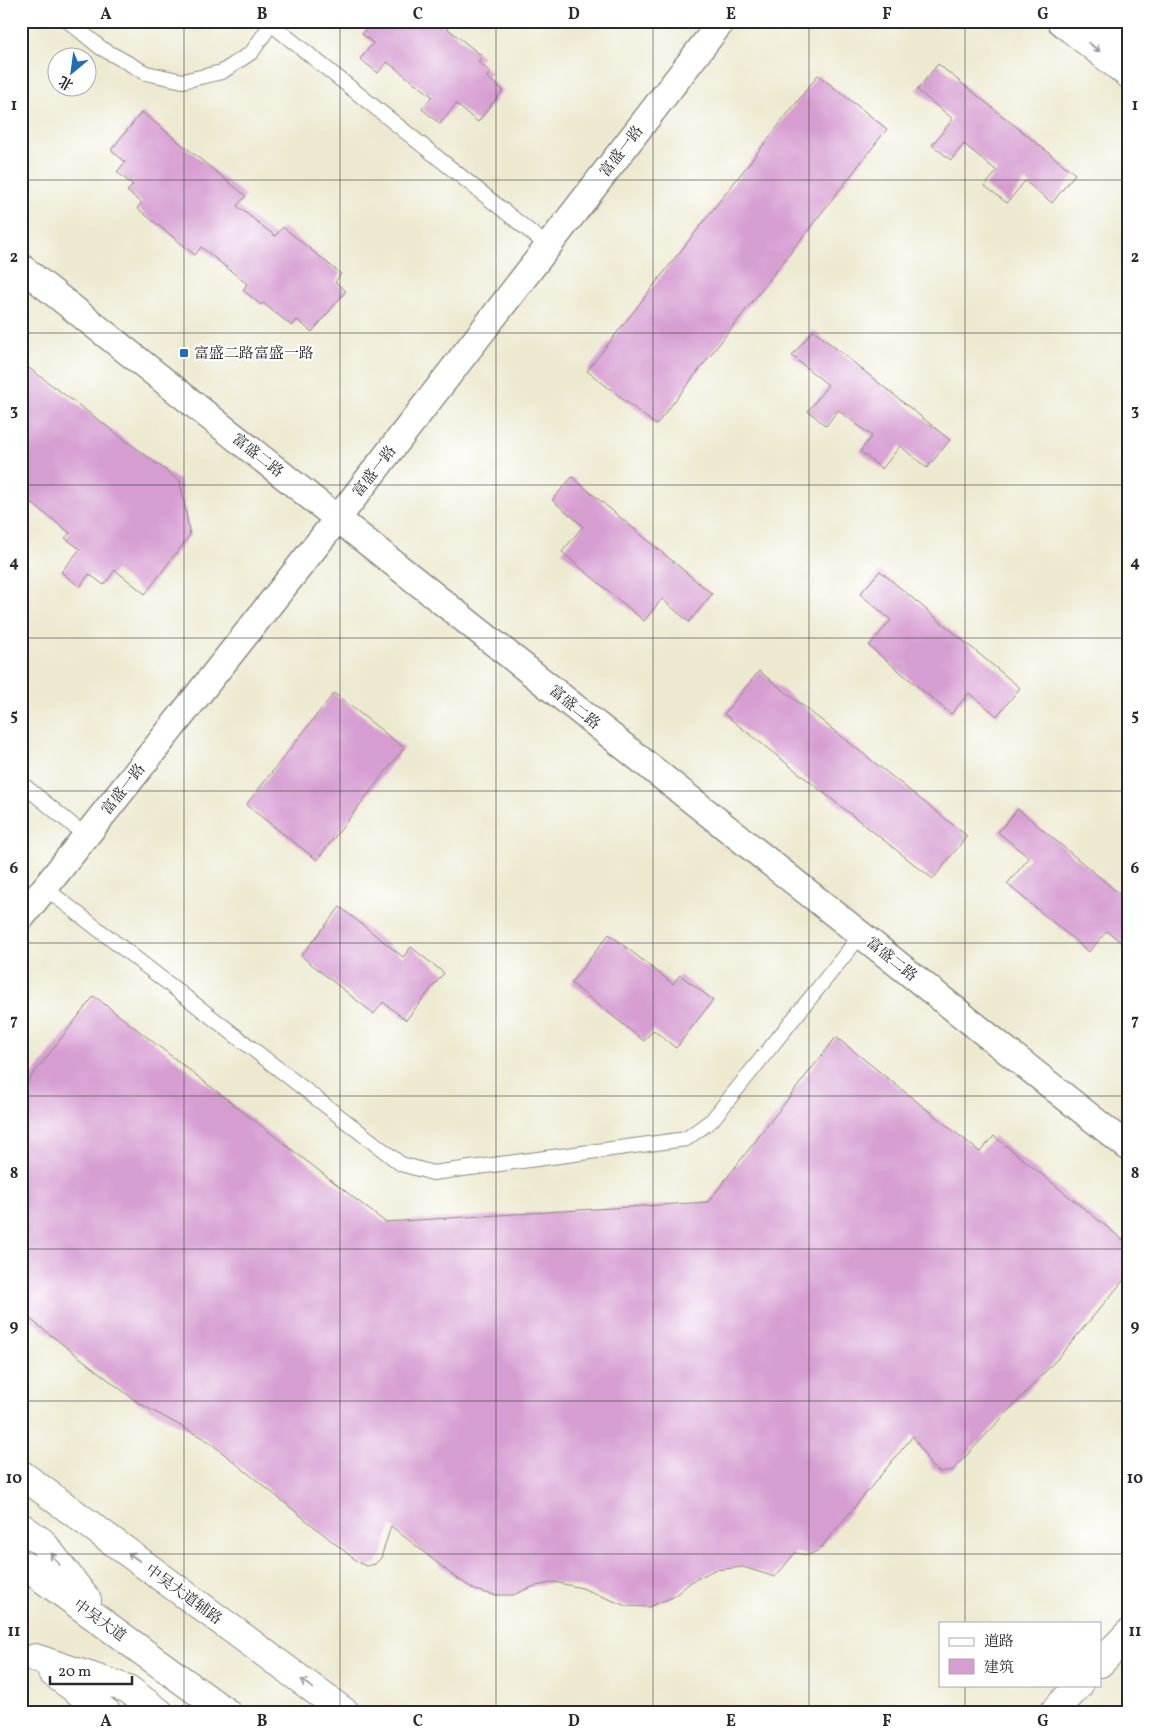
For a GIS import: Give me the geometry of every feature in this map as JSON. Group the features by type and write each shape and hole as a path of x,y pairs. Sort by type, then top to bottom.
{"main road":[{"path":"1061,21 1128,74"},
{"path":"1101,21 1128,42"},
{"name":"中吴大道辅路","path":"21,1474 346,1713"},
{"path":"21,1527 42,1542 106,1625"},
{"name":"中吴大道","path":"21,1563 32,1575 106,1625 227,1713"},
{"path":"1102,1661 1128,1634"},
{"path":"28,1653 106,1713"},
{"path":"28,1653 128,1689 160,1713"},
{"path":"1053,1713 1078,1686"}],"street":[{"name":"富盛一路","path":"21,918 338,518 722,21"},
{"name":"富盛二路","path":"21,267 1128,1147"}],"lane":[{"path":"68,21 101,48 146,73 183,81 222,72 252,52 272,23 548,246"},
{"path":"21,783 86,836"},
{"path":"45,888 401,1164 433,1173 686,1139 712,1120 861,935"}],"building":[{"path":"372,21 438,21 482,56 478,62 491,72 487,77 503,90 478,122 456,104 440,124 422,109 432,96 387,62 378,73 360,59 373,43 362,34"},
{"path":"938,64 1075,174 1052,203 1025,181 1007,203 985,186 997,171 964,144 951,160 932,145 953,119 917,90"},
{"path":"818,75 887,129 656,425 587,371"},
{"path":"142,112 246,196 237,206 275,236 283,227 341,274 335,282 346,291 312,332 297,320 292,326 263,303 261,305 243,290 247,284 201,247 195,255 137,208 142,203 127,191 133,185 117,172 125,162 111,150"},
{"path":"813,330 950,440 927,468 900,446 882,469 860,451 872,436 838,410 826,426 808,411 828,385 792,356"},
{"path":"21,362 180,481 190,535 145,594 115,570 104,585 89,574 80,587 61,572 80,549 65,538 70,533 21,495"},
{"path":"572,477 712,594 689,622 662,599 644,621 562,552 583,526 552,500"},
{"path":"880,571 1020,688 997,716 969,693 951,714 869,646 891,620 860,594"},
{"path":"759,671 967,836 933,879 724,714"},
{"path":"334,693 404,748 317,860 246,805"},
{"path":"1018,809 1128,901 1128,948 1107,931 1089,952 1007,884 1029,858 998,832"},
{"path":"340,907 403,957 411,947 444,973 406,1020 383,1002 374,1014 301,956"},
{"path":"609,934 673,984 680,975 713,1000 676,1048 653,1030 644,1041 571,983"},
{"path":"94,996 385,1222 708,1202 836,1037 980,1152 994,1136 1128,1244 1128,1275 1058,1358 953,1470 940,1472 932,1467 913,1436 819,1550 809,1555 795,1553 775,1577 743,1567 714,1570 691,1582 673,1597 649,1607 626,1606 582,1588 554,1582 532,1587 513,1595 494,1595 475,1590 455,1577 391,1526 381,1558 375,1564 366,1566 358,1562 208,1441 137,1402 21,1312 21,1090"}],"place":[{"name":"富盛二路富盛一路","path":"184,353"}]}
